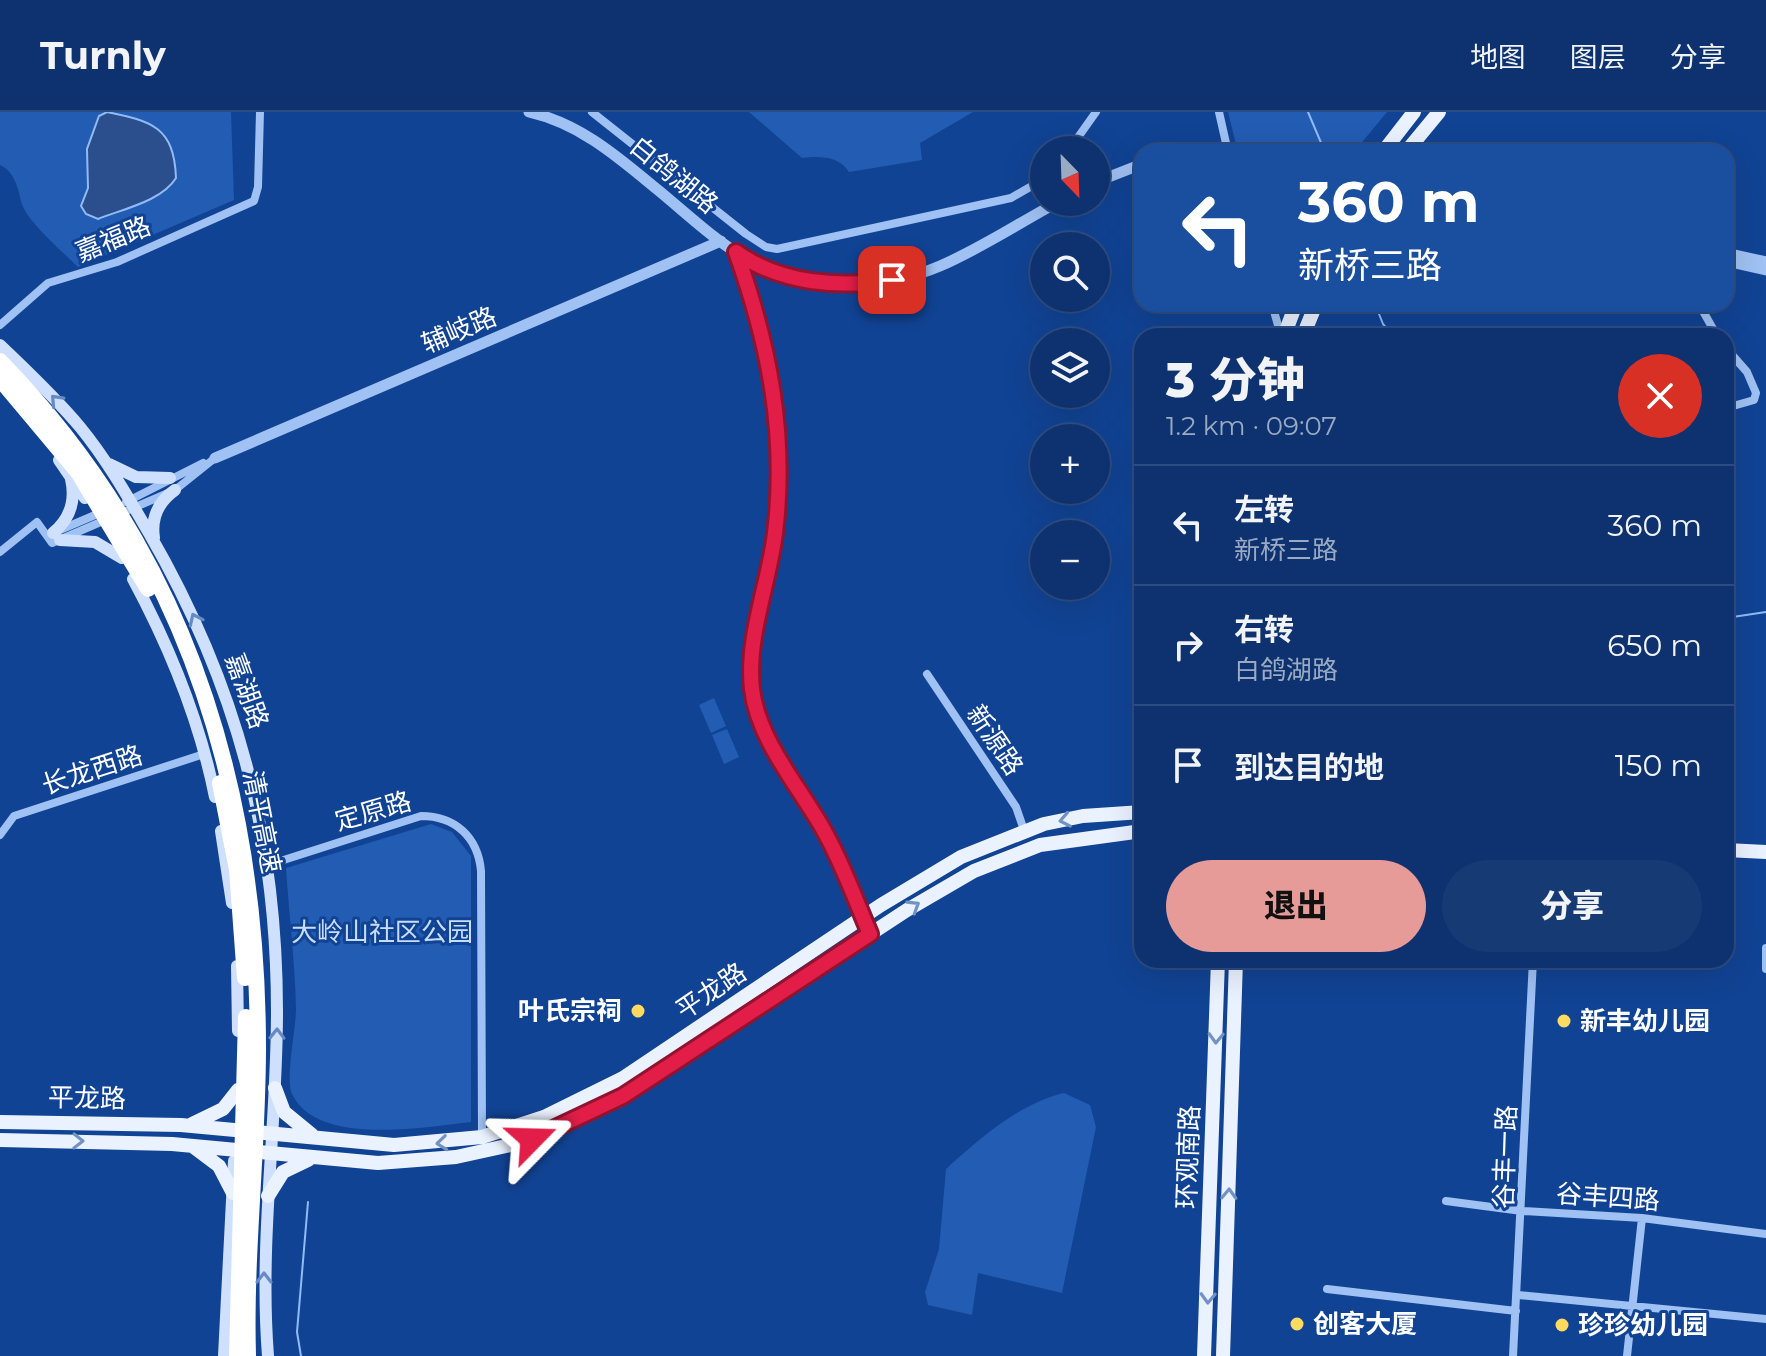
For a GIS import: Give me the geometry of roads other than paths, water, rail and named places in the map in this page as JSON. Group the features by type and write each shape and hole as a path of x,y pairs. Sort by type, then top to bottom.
{"highway":[{"name":"清平高速","path":"0,361 73,444 144,557 184,639 231,783 249,875 257,994 248,1356"},
{"name":"清平高速","path":"0,379 78,472 130,555 174,645 217,768 237,870 245,970 237,1356"}],"main road":[{"path":"1389,144 1414,112"},
{"path":"1413,144 1439,112"},
{"name":"嘉湖路","path":"0,345 63,407 104,460 156,545 199,626 228,700 255,789 268,865 276,963 275,1088 264,1276 268,1356"},
{"path":"0,391 34,427 70,476 122,558 168,652 204,754 224,843 234,916 238,1090 224,1356"},
{"path":"104,460 136,477 172,484 155,515 153,530 156,545"},
{"path":"53,538 71,507 70,476"},
{"path":"53,538 95,542 122,558"},
{"name":"平龙路","path":"0,1122 183,1126 416,1145 482,1137 544,1117 605,1088 863,917 961,857 1024,830 1083,816 1134,813"},
{"name":"平龙路","path":"0,1140 187,1146 378,1163 434,1160 497,1149 548,1133 632,1090 953,883 1016,853 1062,840 1134,832"},
{"path":"1734,841 1766,843"},
{"path":"1734,850 1766,852"},
{"name":"环观南路","path":"1204,1356 1218,968"},
{"name":"环观南路","path":"1223,1356 1236,968"},
{"path":"275,1088 280,1105 290,1119 306,1132 324,1138"},
{"path":"233,1193 219,1166 187,1146 183,1126 215,1115 238,1090"},
{"path":"268,1196 283,1172 317,1158"}],"street":[{"name":"嘉福路","path":"0,325 48,283 117,262 251,203 258,194 260,112"},
{"name":"白鸽湖路","path":"529,112 565,123 599,143 736,252 763,267 807,280 839,284 881,282 944,264 1032,216"},
{"path":"592,112 746,234 766,247 777,249 1011,198 1030,187"},
{"path":"1079,136 1096,112"},
{"path":"1219,112 1226,144"},
{"path":"1110,177 1134,167"},
{"name":"辅岐路","path":"215,458 721,241"},
{"path":"736,252 764,338 779,446 775,533 751,665 754,700 766,734 831,844 870,934"},
{"path":"1734,255 1766,262"},
{"path":"1734,263 1766,270"},
{"path":"1734,357 1747,372 1756,393 1754,400 1734,406"},
{"path":"0,552 37,522 53,538 132,504 215,458"},
{"name":"新源路","path":"927,674 1016,807 1024,830"},
{"name":"长龙西路","path":"0,835 14,816 204,754"},
{"name":"定原路","path":"268,865 421,816 444,818 471,838 481,871 482,1137"},
{"path":"1766,948 1766,969"},
{"name":"谷丰一路","path":"1513,1356 1533,968"},
{"name":"谷丰四路","path":"1446,1201 1522,1211 1642,1218 1766,1234"},
{"path":"1627,1356 1642,1218"},
{"path":"1327,1289 1516,1311"},
{"path":"1518,1295 1766,1319"}],"waterway":[{"path":"1308,112 1322,144"},
{"path":"1378,312 1386,328"},
{"path":"1734,617 1766,612"},
{"path":"301,1356 297,1332 308,1202"}],"place":[{"name":"叶氏宗祠","path":"638,1011"},
{"name":"新丰幼儿园","path":"1564,1021"},
{"name":"创客大厦","path":"1297,1324"},
{"name":"珍珍幼儿园","path":"1562,1325"}],"park label":[{"name":"大岭山社区公园","path":"382,932"}]}
